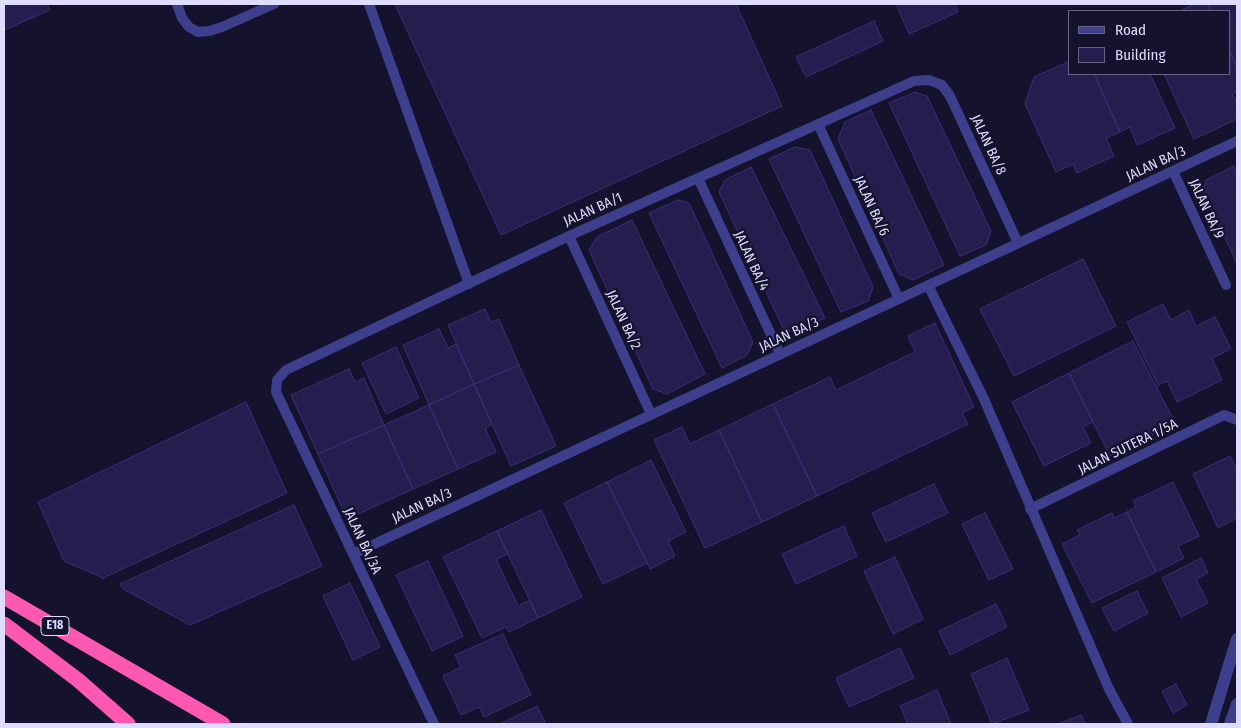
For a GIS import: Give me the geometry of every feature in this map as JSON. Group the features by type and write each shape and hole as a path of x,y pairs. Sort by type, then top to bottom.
{"highway":[{"name":"E18","path":"4,597 223,724"},
{"name":"E18","path":"4,624 71,674 128,724"}],"street":[{"path":"177,4 182,18 198,32 222,27 274,4"},
{"path":"369,4 468,284"},
{"name":"JALAN BA/8","path":"914,81 929,80 942,85 950,96 1018,243"},
{"name":"JALAN BA/1","path":"286,370 569,236 914,81"},
{"name":"JALAN BA/6","path":"818,124 899,299"},
{"name":"JALAN BA/3","path":"352,554 1237,141"},
{"name":"JALAN BA/9","path":"1173,171 1226,285"},
{"name":"JALAN BA/4","path":"698,178 780,354"},
{"name":"JALAN BA/2","path":"569,236 651,414"},
{"path":"928,285 984,399 1109,689 1128,724"},
{"name":"JALAN BA/3A","path":"286,370 277,380 276,392 434,724"},
{"name":"JALAN SUTERA 1/5A","path":"1030,509 1224,415 1237,420"},
{"path":"1211,724 1237,639"},
{"path":"1230,724 1237,704"}],"building":[{"path":"4,4 47,4 50,10 4,30"},
{"path":"395,4 736,4 782,106 501,235"},
{"path":"896,4 955,4 958,12 909,34"},
{"path":"1195,4 1208,4 1211,10 1181,10"},
{"path":"1208,4 1237,4 1237,68 1231,54 1231,10 1211,10"},
{"path":"874,21 883,41 806,77 796,57"},
{"path":"1231,54 1237,68 1237,92 1232,94 1237,104 1237,119 1194,139 1164,75 1231,75"},
{"path":"1068,62 1068,75 1094,75 1120,132 1106,138 1114,156 1077,173 1073,164 1056,172 1025,104 1034,77"},
{"path":"1094,75 1150,75 1175,128 1137,145 1130,127 1120,132"},
{"path":"915,92 927,96 991,231 986,245 960,256 889,103"},
{"path":"871,110 944,265 913,280 899,274 838,139 845,122"},
{"path":"795,147 810,150 873,287 868,301 841,312 769,159"},
{"path":"1234,166 1237,173 1237,263 1203,193 1206,180"},
{"path":"751,167 825,318 795,333 783,328 719,192 725,180"},
{"path":"678,200 689,203 753,342 747,355 722,368 649,213"},
{"path":"632,220 705,374 667,394 653,389 589,250 597,237"},
{"path":"1083,259 1116,326 1014,376 980,309"},
{"path":"1163,304 1171,320 1189,310 1196,326 1215,317 1231,349 1212,358 1222,380 1177,402 1167,381 1158,385 1127,322"},
{"path":"485,309 491,322 499,319 519,365 474,384 448,325"},
{"path":"935,323 974,407 962,413 968,424 817,496 773,404 830,377 836,390 915,352 908,336"},
{"path":"439,329 448,348 456,344 474,384 429,405 403,345"},
{"path":"1133,341 1175,423 1110,456 1069,373"},
{"path":"396,347 419,398 386,414 362,363"},
{"path":"519,365 556,446 511,466 474,384"},
{"path":"349,369 355,382 364,378 384,425 318,454 291,395"},
{"path":"1069,373 1093,422 1083,427 1091,443 1044,466 1012,402"},
{"path":"474,384 492,424 485,428 496,452 458,469 429,405"},
{"path":"246,402 287,493 103,578 64,561 38,502"},
{"path":"773,404 817,496 762,522 719,430"},
{"path":"429,405 458,469 413,489 384,425"},
{"path":"384,425 413,489 347,519 318,454"},
{"path":"682,427 690,444 719,430 762,522 705,548 654,440"},
{"path":"1230,456 1237,470 1237,518 1218,528 1193,474"},
{"path":"651,460 686,532 668,541 675,556 650,569 607,482"},
{"path":"607,482 647,563 603,584 564,503"},
{"path":"1173,482 1199,536 1178,546 1184,558 1156,572 1127,512 1136,507 1133,501"},
{"path":"934,484 948,513 886,542 872,513"},
{"path":"294,505 322,566 190,625 123,589 120,584"},
{"path":"541,510 582,597 538,618 497,531"},
{"path":"1127,512 1156,572 1092,603 1062,544 1080,535 1077,530 1112,513 1114,518"},
{"path":"985,513 1013,569 989,580 962,524"},
{"path":"844,526 857,556 796,584 782,554"},
{"path":"497,531 508,554 496,559 518,606 530,600 538,618 509,632 506,627 482,638 443,557"},
{"path":"895,557 923,619 893,634 864,571"},
{"path":"1201,558 1208,573 1196,579 1208,603 1181,617 1162,578"},
{"path":"428,561 463,636 432,651 396,575"},
{"path":"350,583 380,647 353,660 323,596"},
{"path":"1137,591 1148,613 1114,631 1102,608"},
{"path":"996,604 1007,627 950,655 939,631"},
{"path":"503,634 531,695 484,717 479,707 461,715 443,676 461,667 455,655"},
{"path":"900,648 914,678 849,707 836,678"},
{"path":"1007,658 1029,710 992,724 971,674"},
{"path":"1176,684 1187,705 1173,713 1162,691"},
{"path":"937,690 951,724 908,724 900,706"},
{"path":"537,706 546,724 500,724"},
{"path":"1081,715 1085,724 1058,724"}]}
